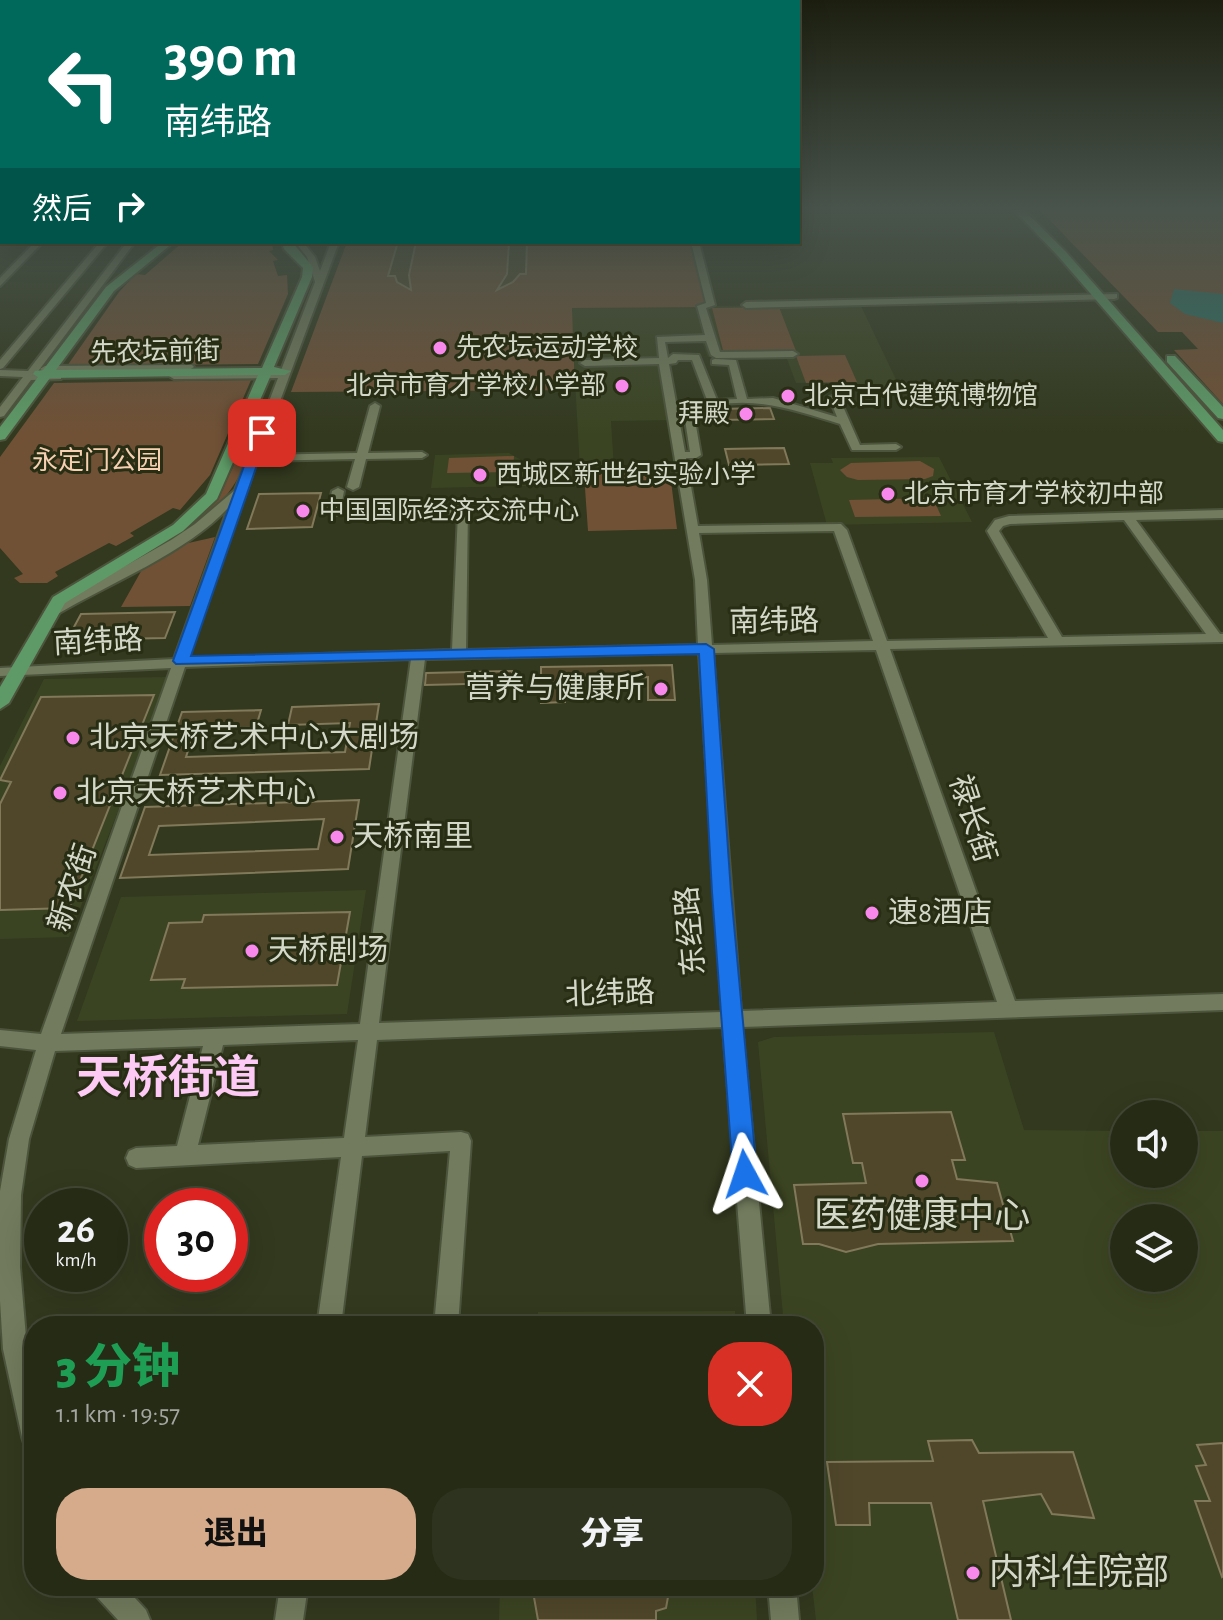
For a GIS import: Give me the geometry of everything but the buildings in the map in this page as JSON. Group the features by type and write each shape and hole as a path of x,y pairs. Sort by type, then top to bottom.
{"main road":[{"path":"102,286 109,283"},
{"path":"0,436 39,373 86,310 118,283"},
{"path":"0,703 13,669 59,600 134,559 178,528 212,496 305,283"},
{"path":"1086,283 1223,438"},
{"path":"1101,283 1223,415"},
{"path":"287,323 310,309"},
{"name":"先农坛前街","path":"39,373 285,370"}],"street":[{"path":"0,371 71,283"},
{"path":"86,310 91,295 100,283"},
{"name":"新农街","path":"24,1391 15,1349 8,1220 12,1168 48,1043 225,531 318,283"},
{"path":"705,283 711,305 701,306 716,355 793,354"},
{"path":"91,295 102,286"},
{"path":"746,305 1114,296"},
{"path":"664,361 660,339 710,338"},
{"path":"585,363 673,361 673,357 696,357 700,373 707,378 712,401 689,413 696,455 681,455"},
{"name":"东经路","path":"664,361 701,580 732,1020 758,1316"},
{"path":"698,362 733,362 743,402"},
{"path":"0,371 39,373"},
{"path":"0,414 39,373"},
{"path":"767,387 773,401"},
{"path":"834,397 856,448 896,447"},
{"path":"708,403 773,401 844,422"},
{"path":"353,487 375,406"},
{"path":"253,458 422,455"},
{"path":"134,559 175,541 216,513 243,482"},
{"path":"338,491 334,511 464,509 459,654"},
{"path":"1057,641 993,531 999,523 1009,520 1223,514"},
{"path":"1127,516 1220,638"},
{"name":"禄长街","path":"692,530 837,527 841,530 936,793 964,885 1009,1010"},
{"path":"175,541 225,531"},
{"name":"南纬路","path":"0,663 13,669 181,661 1220,638"},
{"path":"330,1316 419,655"},
{"name":"北纬路","path":"0,1038 48,1043 1223,1002"},
{"path":"186,1153 215,1037"},
{"path":"136,1158 461,1141 447,1316"},
{"path":"115,1596 136,1620"},
{"path":"289,1620 293,1596"},
{"path":"783,1596 785,1620"}],"shaded area":[{"name":"北京市育才学校小学部","path":"860,304 901,390 860,390 856,382 796,383 786,356 708,357 702,341 669,341 666,343 668,357 664,357 675,420 611,421 614,469 580,470 571,308"},
{"name":"西城区新世纪实验小学","path":"509,453 528,464 526,486 431,488 435,455"},
{"name":"北京市育才学校初中部","path":"939,457 972,522 827,525 810,463 833,463 831,458"},
{"name":"北京天桥艺术中心","path":"170,677 69,937 0,939 0,766 44,679"},
{"path":"366,890 347,1014 77,1021 121,897"},
{"path":"994,1032 1024,1130 1110,1131 1110,1188 1198,1188 1198,1131 1223,1131 1223,1620 816,1620 813,1596 824,1596 824,1316 783,1316 758,1042 774,1037"},
{"path":"735,1311 735,1316 538,1316 538,1312"},
{"path":"500,1596 756,1596 757,1620 499,1620"}],"green space":[{"name":"永定门公园","path":"128,283 287,283 288,294 258,364 67,366"},
{"name":"先农坛运动学校","path":"332,283 703,283 710,307 572,308 575,390 291,392"},
{"path":"1110,283 1223,283 1223,404 1174,350 1198,349 1182,332 1158,332"},
{"path":"779,307 796,351 724,354 712,308"},
{"path":"845,355 857,382 806,383 796,356"},
{"name":"永定门公园","path":"251,380 210,475 180,510 173,508 130,533 134,536 116,546 109,543 55,572 58,576 47,583 20,583 14,578 23,574 0,548 0,457 54,383"},
{"path":"254,420 264,420 245,464 227,494 202,519 160,545 219,498"},
{"path":"514,456 513,472 447,473 449,458"},
{"path":"920,461 934,469 933,476 925,479 858,480 847,477 840,470 851,463"},
{"path":"670,473 677,529 588,531 584,474"},
{"path":"933,498 941,516 855,517 849,500"},
{"path":"215,537 190,606 121,607 144,566 184,544"}],"water":[{"path":"1174,289 1223,294 1223,323 1185,314 1170,303"}],"place":[{"name":"先农坛运动学校","path":"440,348"},
{"name":"北京市育才学校小学部","path":"622,386"},
{"name":"北京古代建筑博物馆","path":"788,396"},
{"name":"拜殿","path":"746,414"},
{"name":"西城区新世纪实验小学","path":"480,475"},
{"name":"北京市育才学校初中部","path":"888,494"},
{"name":"中国国际经济交流中心","path":"303,511"},
{"name":"营养与健康所","path":"661,689"},
{"name":"北京天桥艺术中心大剧场","path":"73,738"},
{"name":"北京天桥艺术中心","path":"60,793"},
{"name":"天桥南里","path":"337,837"},
{"name":"速8酒店","path":"872,913"},
{"name":"天桥剧场","path":"252,951"},
{"name":"医药健康中心","path":"922,1181"},
{"name":"内科住院部","path":"973,1573"}],"district":[{"name":"天桥街道","path":"168,1079"}],"route":[{"path":"262,433 181,661 706,649 721,892 745,1174"}]}
